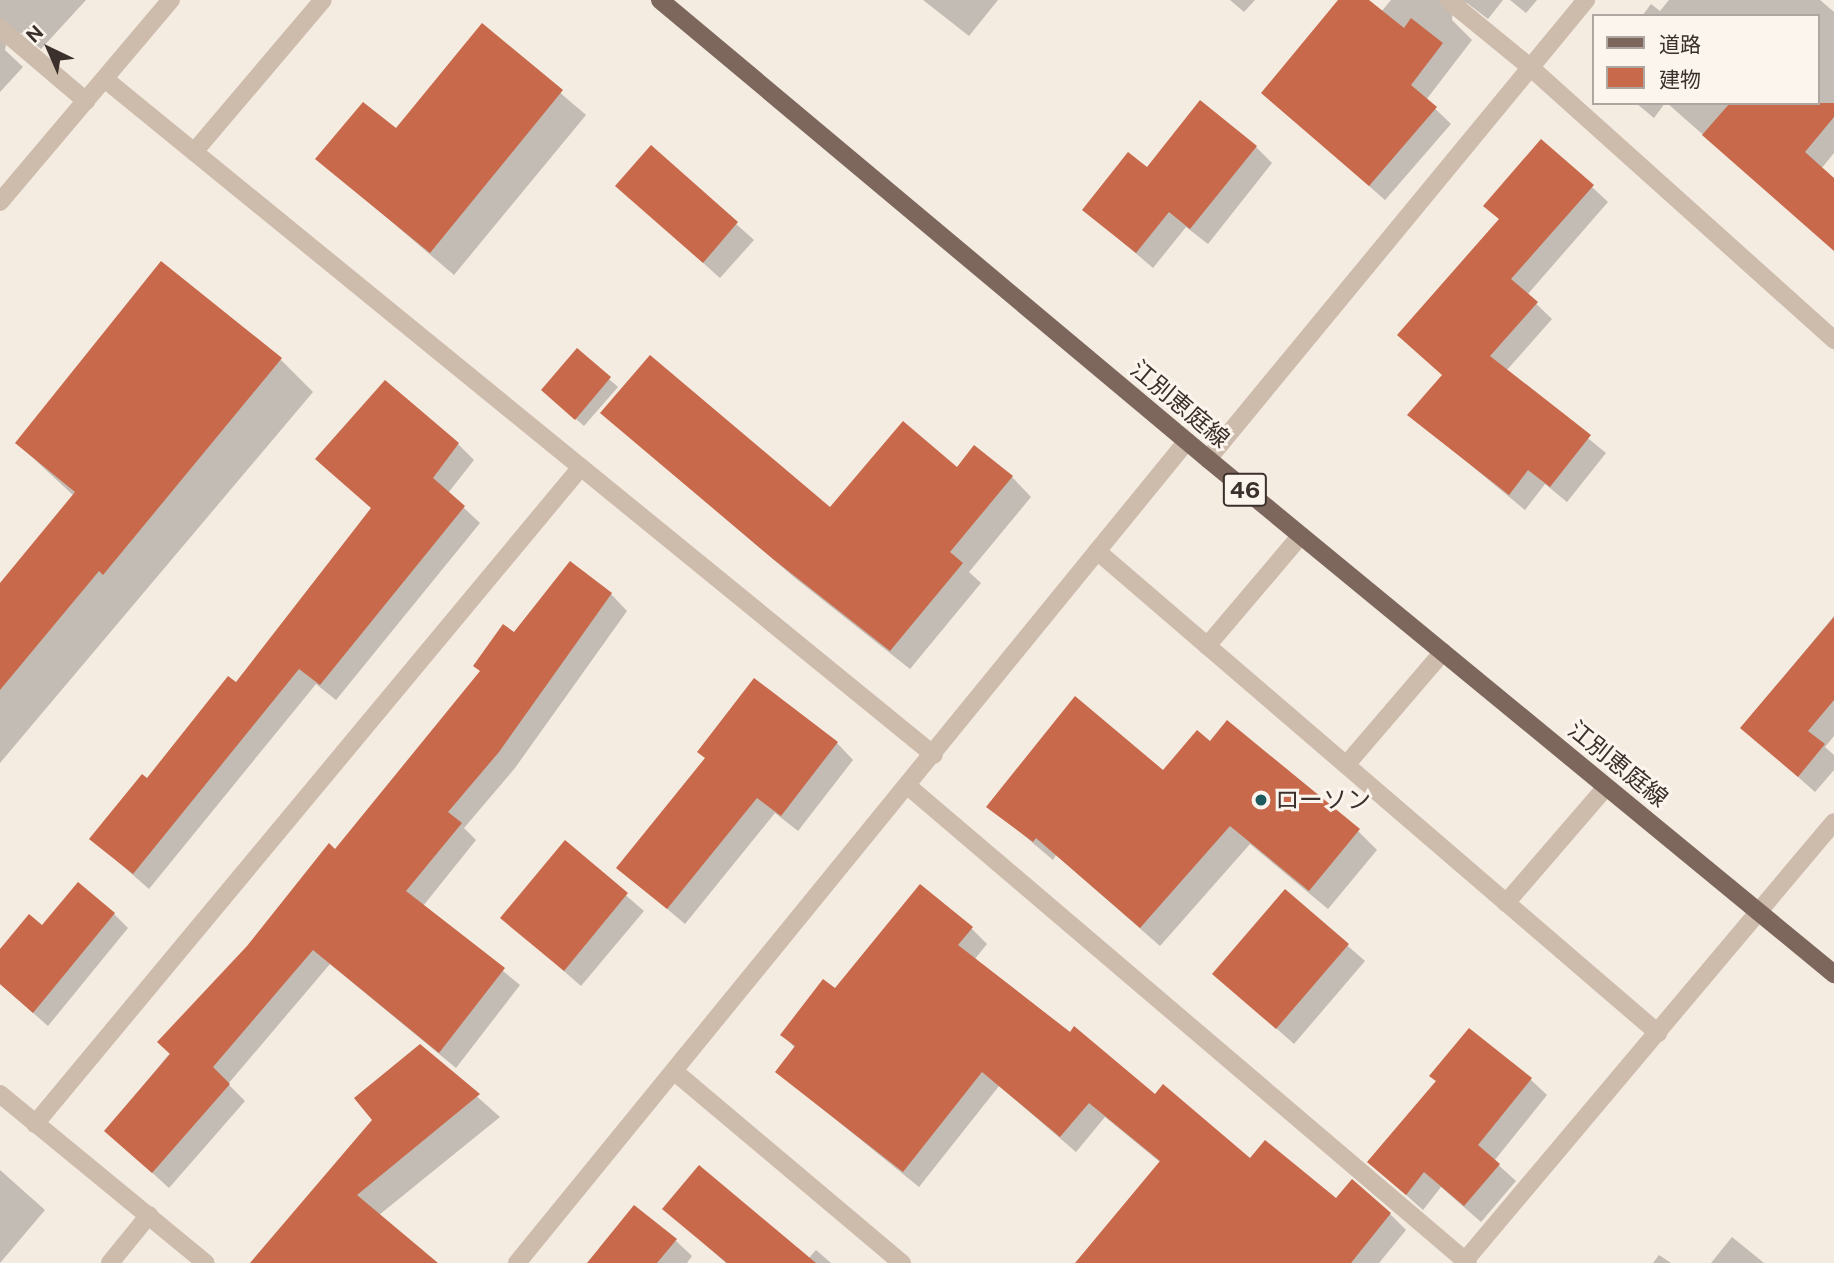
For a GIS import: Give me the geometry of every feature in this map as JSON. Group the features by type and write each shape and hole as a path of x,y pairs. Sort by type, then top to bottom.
{"main road":[{"name":"江別恵庭線","path":"660,0 1208,459 1834,974"}],"street":[{"path":"0,202 171,0"},
{"path":"194,152 323,0"},
{"path":"1448,0 1530,67 1834,340"},
{"path":"1208,459 1586,0"},
{"path":"0,28 86,101"},
{"path":"106,80 934,755"},
{"path":"517,1263 909,787 1187,441"},
{"path":"35,1124 580,467"},
{"path":"1207,646 1301,535"},
{"path":"1097,551 1658,1033"},
{"path":"1346,765 1443,652"},
{"path":"1506,903 1606,786"},
{"path":"909,787 1465,1262 1834,822"},
{"path":"675,1072 902,1263"},
{"path":"0,1094 206,1263"},
{"path":"110,1263 149,1216"}],"building":[{"path":"1338,0 1369,0 1404,28 1411,18 1443,43 1411,85 1437,107 1369,186 1261,93"},
{"path":"482,23 563,90 430,253 315,159 363,102 396,128"},
{"path":"1200,100 1257,146 1190,229 1169,212 1136,253 1082,210 1128,152 1147,167"},
{"path":"1834,103 1834,117 1805,152 1834,178 1834,251 1702,135 1728,105"},
{"path":"1541,139 1594,185 1511,279 1538,302 1490,356 1591,435 1550,487 1528,470 1509,495 1407,415 1442,375 1397,335 1499,219 1483,206"},
{"path":"651,145 738,222 703,263 615,186"},
{"path":"161,261 282,358 103,575 99,571 0,690 0,583 75,492 15,443"},
{"path":"577,348 611,377 575,420 541,390"},
{"path":"650,355 830,507 903,421 957,467 974,445 1013,476 950,552 963,563 890,651 773,559 600,413"},
{"path":"385,380 459,443 433,478 465,506 320,685 299,669 133,874 89,839 142,774 147,778 228,676 236,682 371,508 315,459"},
{"path":"570,561 612,593 499,752 448,812 462,823 406,891 505,968 439,1053 313,950 213,1067 230,1084 152,1173 104,1131 170,1054 157,1042 247,946 329,843 335,849 480,671 473,666 503,624 514,632"},
{"path":"1834,617 1834,700 1808,731 1825,744 1798,777 1740,728"},
{"path":"754,678 838,742 781,816 757,798 667,909 616,868 705,758 697,752"},
{"path":"1075,696 1163,770 1197,730 1210,741 1227,720 1360,829 1309,891 1230,826 1140,928 1036,838 1033,842 986,807"},
{"path":"565,840 628,893 564,971 500,918"},
{"path":"78,882 115,913 33,1013 0,984 0,949 29,914 42,925"},
{"path":"920,884 973,927 958,945 1070,1032 1074,1026 1155,1094 1163,1084 1250,1158 1265,1140 1336,1198 1352,1179 1391,1213 1351,1263 1075,1263 1160,1161 1089,1103 1060,1137 982,1072 903,1172 775,1072 795,1046 780,1035 823,979 835,988"},
{"path":"1285,889 1349,944 1276,1029 1212,974"},
{"path":"1469,1028 1532,1078 1478,1145 1500,1164 1464,1206 1424,1172 1406,1195 1367,1162 1436,1081 1429,1076"},
{"path":"420,1044 480,1094 357,1195 438,1263 250,1263 372,1120 354,1098"},
{"path":"699,1165 816,1263 727,1263 662,1209"},
{"path":"634,1205 677,1239 657,1263 587,1263"}],"place":[{"name":"ローソン","path":"1261,800"}]}
